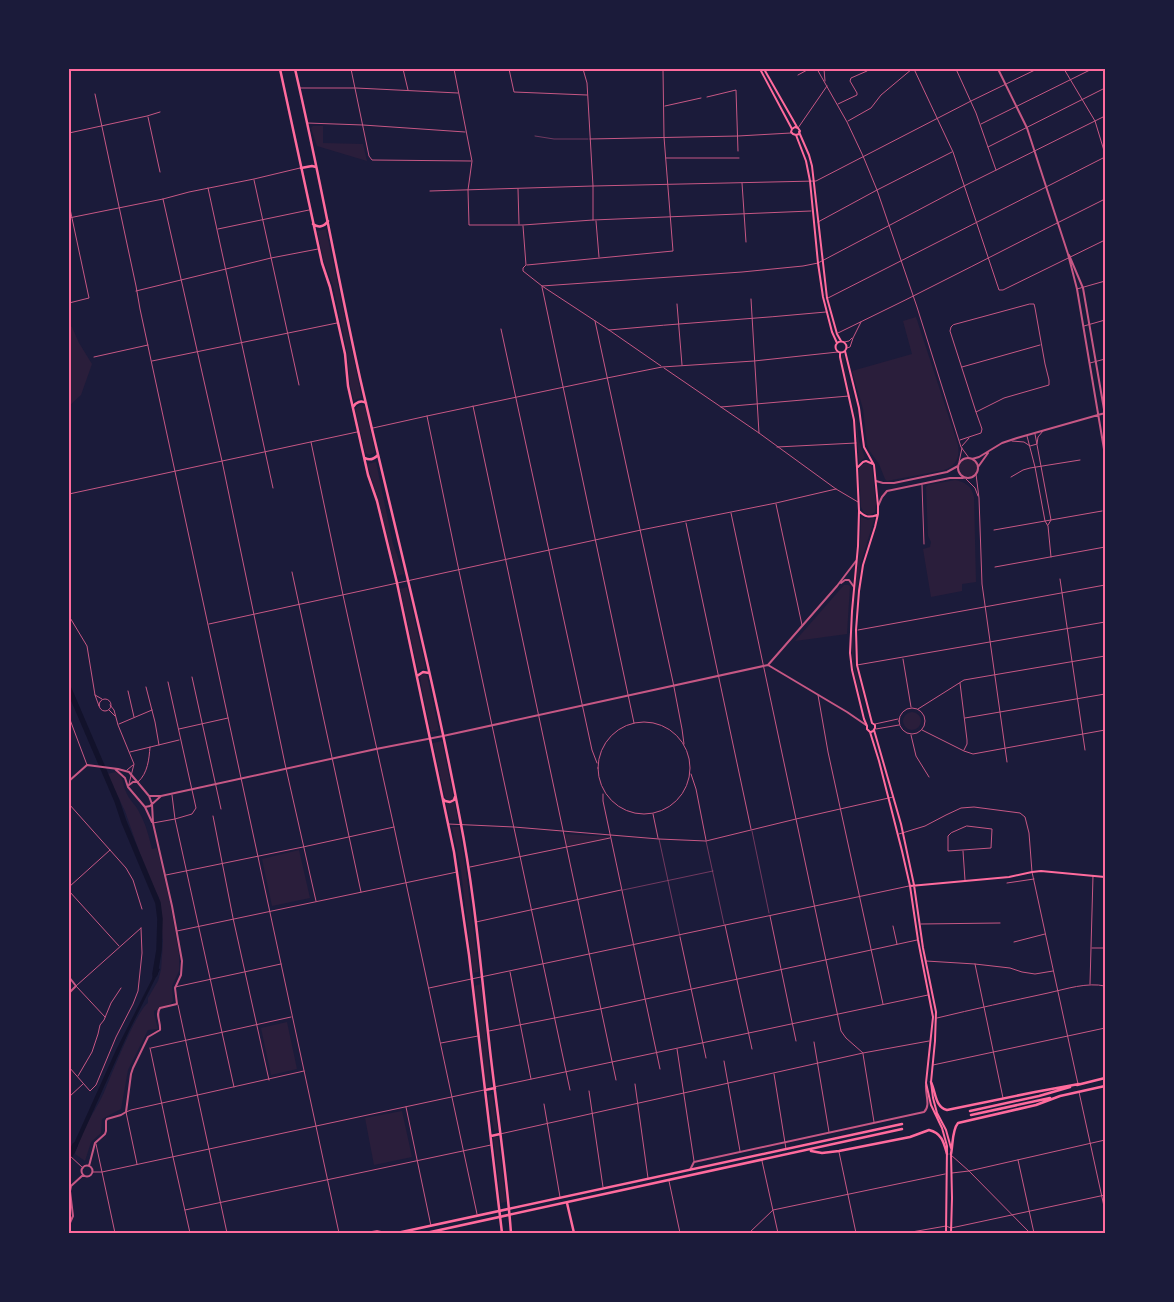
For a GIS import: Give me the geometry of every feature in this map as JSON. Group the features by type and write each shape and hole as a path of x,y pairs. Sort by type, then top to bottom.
{"main road":[{"path":"280,69 318,249 330,287 338,323 348,386 358,432 397,584 458,872 502,1233"},
{"path":"295,69 366,403 443,736 461,824 476,922 494,1088 510,1209 511,1233"},
{"path":"760,69 792,129 792,133 796,135 806,161 826,312 837,343 835,348 839,352 854,420 859,511 851,621 850,653 852,670 864,719 870,732 898,834 910,886 933,1017 926,1083 931,1105 939,1118"},
{"path":"764,69 800,132 809,155 814,181 827,298 837,334 842,342 846,344 847,348 845,351 839,352"},
{"path":"792,129 797,128"},
{"path":"796,135 800,132"},
{"path":"301,168 312,166 317,168"},
{"path":"313,224 321,227 328,221"},
{"path":"837,343 842,342"},
{"path":"845,351 859,408 864,448 874,466 878,506 878,514 863,564 859,591 856,630 857,665 903,834 914,885 919,924 937,1018 932,1065 932,1098 949,1154 952,1198 951,1233"},
{"path":"353,407 359,402 366,403"},
{"path":"364,457 372,460 378,455"},
{"path":"858,468 866,461 874,466"},
{"path":"859,511 870,517 878,514"},
{"path":"417,676 423,672 429,674"},
{"path":"863,714 870,713"},
{"path":"867,726 873,724"},
{"path":"870,732 875,730"},
{"path":"442,797 445,801 450,802 454,800 455,795"},
{"path":"910,886 1010,877 1032,872 1105,877"},
{"path":"929,1041 935,1041"},
{"path":"931,1082 938,1104 945,1110 950,1110 1105,1078"},
{"path":"1078,1084 1055,1092 971,1113 1105,1086"},
{"path":"484,1090 494,1088"},
{"path":"946,1233 946,1174 949,1154 953,1144 954,1129 958,1124 1060,1096"},
{"path":"397,1233 902,1124"},
{"path":"426,1233 902,1130"},
{"path":"807,1151 822,1153 839,1151 910,1136 929,1130 937,1133 949,1154"},
{"path":"491,1136 500,1134"},
{"path":"668,1175 669,1181"},
{"path":"568,1203 574,1233"}],"street":[{"path":"351,69 369,156 372,160 472,161"},
{"path":"403,69 408,90"},
{"path":"454,69 472,161 468,190 469,225 523,225 814,210"},
{"path":"509,69 514,92 587,95"},
{"path":"583,69 587,83 593,220"},
{"path":"526,265 673,251 665,158 663,69"},
{"path":"798,74 809,69"},
{"path":"817,69 847,122 877,190 960,440 958,472 975,488 979,498"},
{"path":"824,69 825,82"},
{"path":"847,122 871,108 881,95 913,69 953,152 999,290 1003,290 1105,240"},
{"path":"956,69 981,124 996,170"},
{"path":"972,459 979,458 990,450 1009,441 1099,414 1105,414 1083,288 1068,254 1036,151 1027,128 998,69"},
{"path":"430,191 814,181 1037,69"},
{"path":"1064,69 1095,122 1105,154"},
{"path":"981,124 1092,69"},
{"path":"837,104 857,95 850,81 851,78 867,71"},
{"path":"797,128 827,86"},
{"path":"300,88 356,88 459,93"},
{"path":"988,147 1105,88"},
{"path":"707,97 736,90 738,151"},
{"path":"95,94 339,1233"},
{"path":"664,106 701,98"},
{"path":"69,133 160,112"},
{"path":"147,116 160,172"},
{"path":"542,286 742,272 818,263 964,186 1105,116"},
{"path":"307,123 466,132"},
{"path":"590,140 792,133"},
{"path":"818,222 953,152"},
{"path":"827,298 1105,157"},
{"path":"665,158 739,158"},
{"path":"70,218 301,168"},
{"path":"254,179 299,385"},
{"path":"742,183 746,242"},
{"path":"208,188 273,488"},
{"path":"518,189 519,225"},
{"path":"163,199 222,461 253,615 316,901"},
{"path":"837,334 1105,199"},
{"path":"69,204 70,218 89,298 69,303"},
{"path":"217,230 310,210"},
{"path":"596,220 600,258"},
{"path":"523,225 526,265 523,271 836,489 859,502"},
{"path":"136,291 271,258 318,249"},
{"path":"1070,258 1105,455"},
{"path":"1077,289 1105,281"},
{"path":"542,286 634,723"},
{"path":"751,299 759,434"},
{"path":"677,304 682,366"},
{"path":"960,440 981,433 982,429 976,412 950,331 950,328 953,325 1034,304 1049,380 1048,385 1000,400 976,412"},
{"path":"609,330 826,312"},
{"path":"501,328 592,750 597,763 599,781 603,792 609,800 624,811 643,815 653,814 664,810 682,794 688,784 690,763 684,744 674,686 595,320"},
{"path":"1083,326 1105,320"},
{"path":"847,348 862,322"},
{"path":"152,362 338,323"},
{"path":"842,342 853,338"},
{"path":"962,367 1041,344"},
{"path":"94,357 148,345"},
{"path":"373,428 662,367 754,361 839,352"},
{"path":"1090,363 1105,359"},
{"path":"720,407 849,396"},
{"path":"473,406 616,1080"},
{"path":"427,416 458,571 570,1090"},
{"path":"1037,444 1038,437 1043,430"},
{"path":"69,494 358,432"},
{"path":"1035,433 1051,520 1048,526"},
{"path":"1027,435 1045,521 1048,526 1051,557"},
{"path":"961,447 970,438"},
{"path":"1009,441 1024,442 1030,446 1037,444"},
{"path":"311,442 477,1216"},
{"path":"776,447 856,443"},
{"path":"961,447 969,458"},
{"path":"990,450 978,467 976,474 979,498 982,584 1007,762"},
{"path":"960,462 963,459 969,458 976,462 978,467"},
{"path":"1011,477 1023,470 1035,467 1080,460"},
{"path":"876,480 883,483 894,483 938,474 958,466"},
{"path":"938,474 939,480"},
{"path":"878,506 885,493 895,489 950,478 973,478 976,474"},
{"path":"894,483 895,489"},
{"path":"922,484 924,544"},
{"path":"208,625 836,489"},
{"path":"776,503 803,626"},
{"path":"994,530 1102,511"},
{"path":"731,512 838,1013 843,1034 863,1053 874,1124"},
{"path":"686,522 752,830"},
{"path":"995,567 1105,547"},
{"path":"149,796 161,796 764,667 768,665 803,626 856,561"},
{"path":"292,572 361,892"},
{"path":"1060,578 1085,750"},
{"path":"837,586 847,580 854,587"},
{"path":"856,630 1105,585"},
{"path":"69,616 86,646 99,706 102,710 108,709"},
{"path":"857,665 1105,622"},
{"path":"918,709 959,682 967,679 1105,656"},
{"path":"903,658 911,708"},
{"path":"768,665 856,717 867,726"},
{"path":"192,677 221,809"},
{"path":"153,823 192,814 196,808 168,682"},
{"path":"959,682 967,744 964,751"},
{"path":"146,687 159,745"},
{"path":"128,691 134,717"},
{"path":"95,694 102,699 108,700 114,710 134,764 128,787"},
{"path":"817,694 883,1004"},
{"path":"965,718 1105,694"},
{"path":"99,706 102,699"},
{"path":"108,709 110,705"},
{"path":"911,708 918,709 925,718 922,730 911,734 904,731 900,725 900,714 911,708"},
{"path":"108,709 116,716"},
{"path":"118,725 152,710"},
{"path":"69,716 87,765"},
{"path":"178,729 228,718"},
{"path":"873,724 899,719"},
{"path":"597,763 606,740 619,729 634,723 645,722 668,728 684,744"},
{"path":"875,730 900,725"},
{"path":"922,730 973,754 1105,730"},
{"path":"911,734 916,756 930,777"},
{"path":"129,752 181,740"},
{"path":"128,787 132,782 140,780 147,768 150,746"},
{"path":"126,771 134,764"},
{"path":"69,781 87,765 126,771 131,774 149,796 152,804 153,823 182,961 181,975 175,988 177,1004 227,1233"},
{"path":"113,768 123,775 128,787 145,807 153,823"},
{"path":"690,772 696,788 706,841"},
{"path":"603,792 603,801 660,1070"},
{"path":"172,793 175,819 234,1087"},
{"path":"145,807 148,807 161,796"},
{"path":"448,824 562,830 658,839 706,841 893,797"},
{"path":"69,804 130,874 142,909"},
{"path":"898,834 925,826 961,808 974,806 1020,813 1025,817 1030,833 1032,872 1078,1084"},
{"path":"653,814 658,839"},
{"path":"213,816 233,918 269,1080"},
{"path":"967,826 992,829 990,848 963,850 948,851 948,836 951,833 967,826"},
{"path":"165,875 394,828"},
{"path":"468,868 611,838"},
{"path":"69,887 110,850"},
{"path":"963,850 965,880"},
{"path":"177,931 458,872"},
{"path":"1090,985 1093,876"},
{"path":"1007,883 1034,879"},
{"path":"428,988 634,946 910,886"},
{"path":"69,890 120,947"},
{"path":"476,922 623,890"},
{"path":"770,916 796,1041"},
{"path":"919,924 1000,923"},
{"path":"725,925 752,1049"},
{"path":"893,926 897,944"},
{"path":"69,993 141,928 142,953 138,991 97,1082 90,1091 69,1067"},
{"path":"1014,942 1046,934"},
{"path":"680,936 706,1058"},
{"path":"488,1031 600,1009 918,940"},
{"path":"1091,948 1105,948"},
{"path":"922,961 1010,968 1035,974 1054,970"},
{"path":"175,988 281,964"},
{"path":"975,964 1003,1098"},
{"path":"510,971 532,1079"},
{"path":"69,977 105,1017"},
{"path":"937,1018 1058,991 1096,984 1105,986"},
{"path":"77,1076 89,1058 99,1026 121,988"},
{"path":"494,1088 929,994"},
{"path":"137,1164 126,1112 131,1074 148,1036 160,1030 158,1010 177,1004"},
{"path":"150,1048 292,1017"},
{"path":"932,1065 1105,1028"},
{"path":"440,1044 478,1036"},
{"path":"500,1134 863,1053 929,1041"},
{"path":"814,1042 830,1133"},
{"path":"144,1044 150,1048 190,1233"},
{"path":"677,1049 694,1162 690,1170"},
{"path":"724,1061 740,1152"},
{"path":"92,1172 92,1168 89,1166 95,1143 104,1134 107,1119 121,1116 135,1108 304,1071"},
{"path":"774,1073 786,1149"},
{"path":"694,1162 925,1112 928,1107 925,1091 926,1083"},
{"path":"69,1097 84,1084"},
{"path":"635,1084 649,1179"},
{"path":"92,1172 102,1172 484,1090"},
{"path":"589,1091 604,1189"},
{"path":"1079,1092 1105,1211"},
{"path":"544,1104 560,1198"},
{"path":"406,1107 432,1226"},
{"path":"951,1174 1105,1140"},
{"path":"95,1143 115,1233"},
{"path":"185,1210 492,1145"},
{"path":"839,1151 856,1233"},
{"path":"949,1154 969,1171 1030,1233"},
{"path":"69,1155 83,1168 83,1175"},
{"path":"1018,1160 1034,1233"},
{"path":"762,1161 778,1233"},
{"path":"83,1168 89,1166"},
{"path":"83,1175 86,1177 90,1176 92,1172"},
{"path":"749,1233 773,1210 946,1174"},
{"path":"69,1225 73,1216 71,1186 83,1175"},
{"path":"669,1181 680,1233"},
{"path":"906,1233 946,1226 951,1228 1105,1195"},
{"path":"367,1233 377,1231 385,1233"}],"lane":[{"path":"535,136 554,139 590,140"},
{"path":"752,830 770,916"},
{"path":"658,839 680,936"},
{"path":"706,841 725,925"},
{"path":"623,890 712,870"}],"shaded area":[{"path":"313,126 323,126 323,143 363,144 367,161 317,146 311,128"},
{"path":"326,229 362,398 354,401 350,385 347,353 333,286 324,262 317,231"},
{"path":"916,317 958,445 958,454 954,464 944,470 887,481 867,444 863,409 852,371 912,354 903,321"},
{"path":"69,325 72,327 92,364 81,395 69,406"},
{"path":"844,354 844,363 856,413 859,441 865,458 859,462 855,412 841,356"},
{"path":"360,405 365,406 375,452 370,455 365,453 355,409"},
{"path":"968,459 974,462 977,468 974,474 968,477 962,474 959,468 962,462"},
{"path":"376,462 393,544 404,574 397,576 367,464"},
{"path":"866,463 870,464 872,468 876,505 875,512 870,515 864,513 861,507 859,469"},
{"path":"955,480 968,485 974,497 976,582 962,584 962,591 931,597 923,549 930,547 931,542 928,536 926,487"},
{"path":"861,517 868,520 875,517 860,565 853,618 854,661 866,713 855,676 852,645 853,608"},
{"path":"844,585 850,586 847,634 795,641"},
{"path":"407,587 426,669 418,671 400,589"},
{"path":"424,673 427,676 439,730 431,732 420,676"},
{"path":"908,712 916,712 921,717 919,728 908,730 903,725 903,717"},
{"path":"442,741 458,820 450,820 433,743"},
{"path":"116,772 122,779 127,795 138,809 147,830 152,849 157,848 170,903 179,954 179,971 172,986 173,1001 154,1011 158,1029 148,1030 128,1070 121,1109 102,1119 101,1133 91,1142 85,1161 75,1154 81,1137 103,1095 131,1029 148,1003 148,998 158,981 161,970 163,942 159,898 149,880 125,811 107,774"},
{"path":"452,827 459,827 466,871 479,972 473,973 461,871"},
{"path":"565,834 610,837 610,838 567,846"},
{"path":"299,850 310,898 272,906 262,859"},
{"path":"154,968 160,969 129,1031 74,1154 71,1150 116,1050 152,979"},
{"path":"481,984 491,1087 486,1088 474,986"},
{"path":"287,1022 297,1069 271,1075 261,1028"},
{"path":"492,1094 498,1130 494,1131 488,1095"},
{"path":"402,1111 412,1157 374,1165 365,1118"},
{"path":"493,1137 498,1137 506,1202 501,1203"}],"waterway":[{"path":"69,689 158,903 160,919 159,950 155,974"},
{"path":"69,1158 75,1145"}]}
